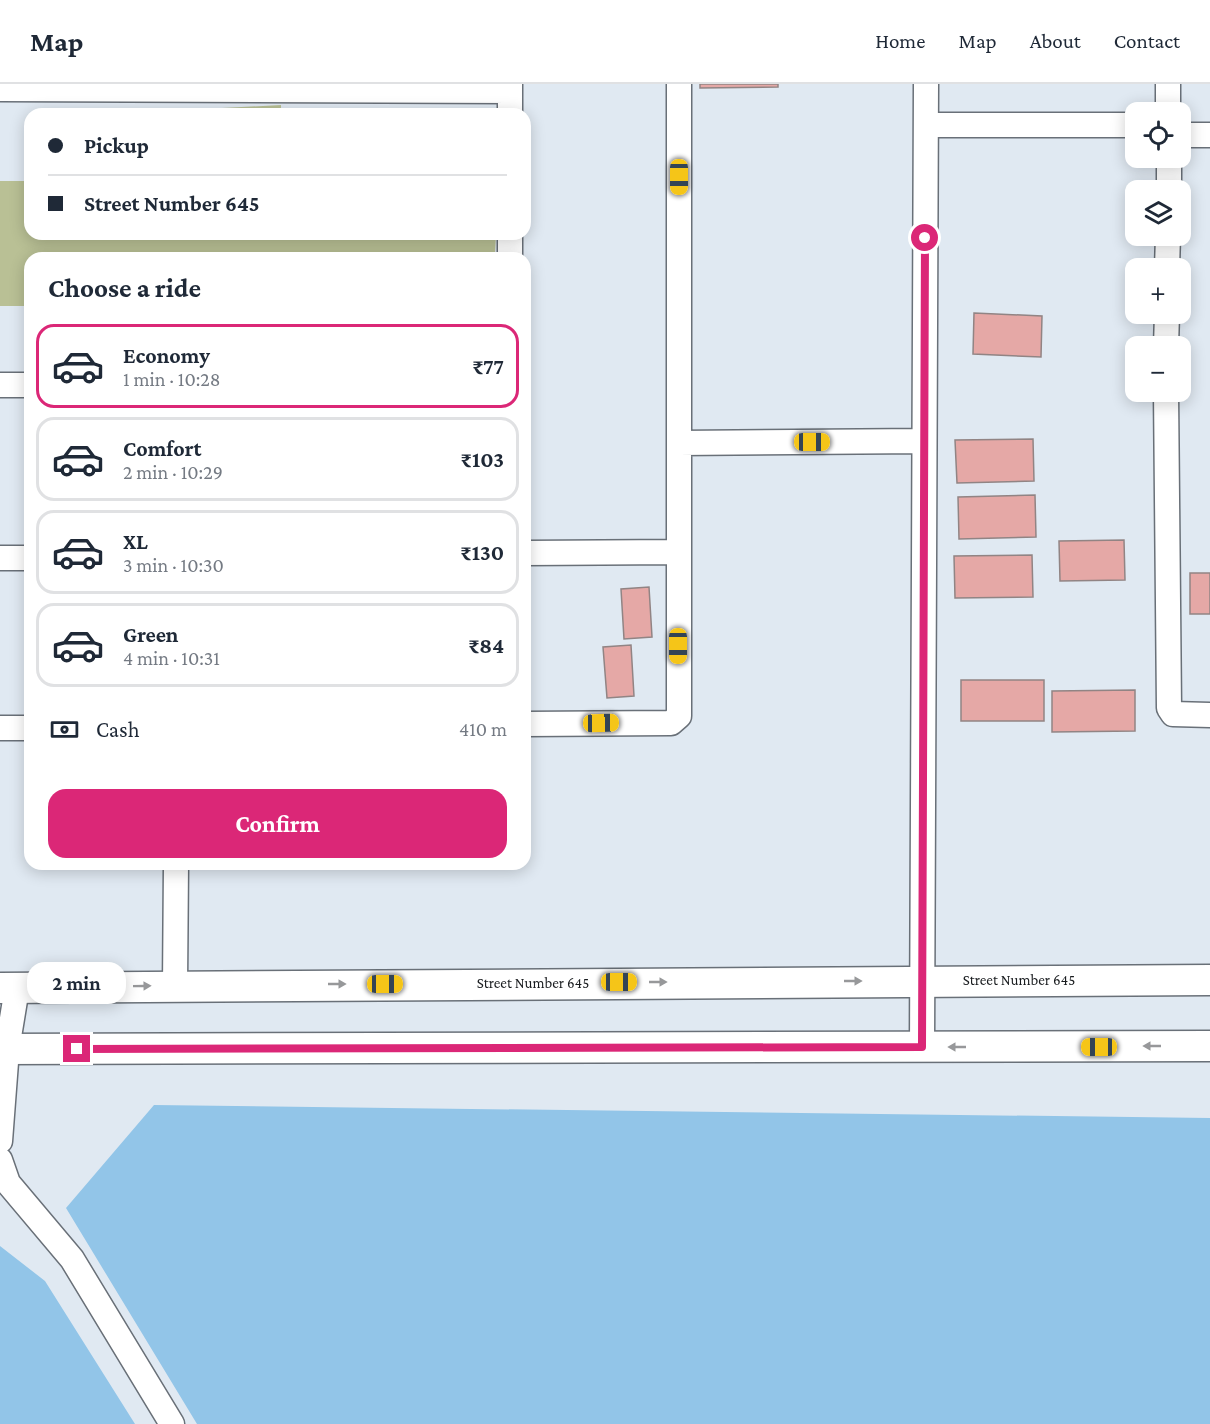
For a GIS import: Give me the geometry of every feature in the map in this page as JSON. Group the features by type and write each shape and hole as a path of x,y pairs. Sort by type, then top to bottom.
{"street":[{"path":"531,724 676,721 679,716 679,84"},
{"path":"922,1047 926,84"},
{"path":"1168,84 1168,102"},
{"path":"0,89 510,96"},
{"path":"926,125 1125,125"},
{"path":"1191,135 1210,135"},
{"path":"0,385 24,385"},
{"path":"1166,402 1169,708 1173,714 1210,715"},
{"path":"679,443 924,441"},
{"path":"531,553 678,552"},
{"path":"0,558 24,558"},
{"path":"0,728 24,728"},
{"path":"174,985 176,870"},
{"name":"Street Number 645","path":"8,988 924,980 1210,980"},
{"path":"0,1141 8,988"},
{"path":"4,1049 1210,1046"},
{"path":"0,1160 8,1183 72,1258 172,1424"}],"green space":[{"path":"281,105 281,108 222,108"},
{"path":"0,181 24,181 24,240 496,240 495,252 24,252 24,306 0,306"}],"water":[{"path":"154,1105 1210,1118 1210,1424 197,1424 66,1208"},
{"path":"0,1246 45,1281 135,1424 0,1424"}],"building":[{"path":"700,84 778,84 778,87 700,88"},
{"path":"974,313 1042,316 1041,357 973,354"},
{"path":"1033,439 1034,481 957,483 955,440"},
{"path":"1035,495 1036,537 959,539 958,497"},
{"path":"1124,540 1125,580 1060,581 1059,541"},
{"path":"1032,555 1033,597 955,598 954,556"},
{"path":"1190,573 1210,573 1210,614 1190,614"},
{"path":"649,587 652,637 624,639 621,589"},
{"path":"631,645 634,696 607,698 603,647"},
{"path":"961,680 1044,680 1044,721 961,721"},
{"path":"1135,690 1135,731 1052,732 1052,691"}],"route":[{"path":"77,1049 922,1047 925,238"}]}
